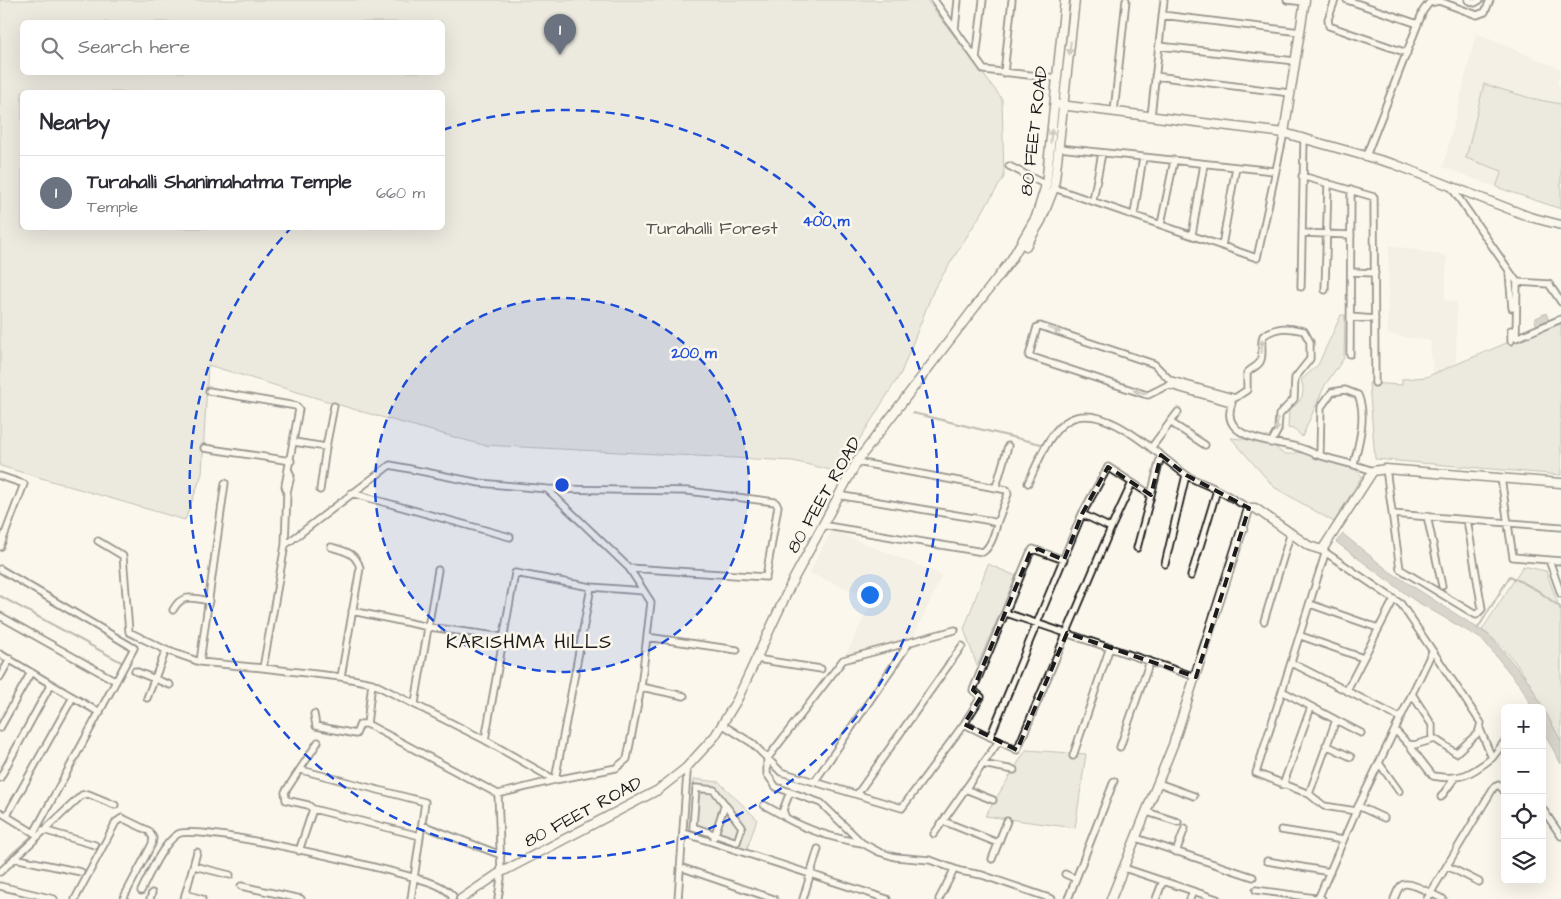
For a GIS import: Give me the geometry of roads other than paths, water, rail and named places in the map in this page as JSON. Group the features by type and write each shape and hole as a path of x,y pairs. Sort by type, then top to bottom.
{"main road":[{"name":"80 FEET ROAD","path":"758,660 792,582 858,460 999,280 1036,217 1046,185 1065,0"},
{"name":"80 FEET ROAD","path":"470,899 501,875 647,801 688,773 705,756 724,727 796,584 862,462 1041,221 1054,188 1075,0"},
{"path":"1284,133 1305,1"},
{"path":"1053,104 1284,133 1366,156 1530,217 1561,225"},
{"path":"1114,898 1124,868 1174,745 1249,508 1255,508 1309,546 1323,552 1373,472 1386,469 1561,482"},
{"name":"80 FEET ROAD","path":"461,899 663,786 694,761 724,727"}],"street":[{"path":"934,0 984,70 1056,78"},
{"path":"955,29 958,0"},
{"path":"976,59 982,0"},
{"path":"1004,73 1012,0"},
{"path":"1114,112 1126,0"},
{"path":"1152,116 1164,0"},
{"path":"1287,0 1305,1"},
{"path":"1335,0 1328,19 1329,26 1407,53"},
{"path":"1347,0 1418,24"},
{"path":"1366,156 1423,11 1429,3 1434,0 1478,16 1485,12 1490,0"},
{"path":"1468,0 1475,3 1480,0"},
{"path":"1162,15 1300,32"},
{"path":"1159,46 1294,61"},
{"path":"1156,76 1290,93"},
{"path":"1054,188 1257,258 1274,171 1284,133"},
{"path":"1300,138 1302,176 1301,287"},
{"path":"1059,148 1274,171"},
{"path":"1093,200 1102,153"},
{"path":"1134,214 1143,157"},
{"path":"1161,224 1174,161"},
{"path":"1192,235 1204,164"},
{"path":"1009,166 1046,185"},
{"path":"1222,246 1236,167"},
{"path":"1302,176 1374,197 1375,383"},
{"path":"1325,290 1328,183"},
{"path":"1451,187 1516,282 1516,338 1561,319"},
{"path":"1350,354 1351,190"},
{"path":"1302,234 1351,234"},
{"path":"1350,272 1375,273"},
{"path":"1509,274 1512,287 1512,341"},
{"path":"1516,282 1549,284 1561,302"},
{"path":"1350,317 1375,319"},
{"path":"1185,386 1168,385 1148,395 1028,355 1037,327 1040,326 1154,364 1170,380 1223,398 1232,403 1228,412 1231,421 1246,436 1271,443 1297,447 1354,463 1373,472"},
{"path":"1223,398 1235,398 1248,390 1247,373 1260,362 1262,356 1260,347 1263,336 1287,327 1304,331 1310,342 1310,359 1295,378 1294,399 1279,415 1278,430 1271,443"},
{"path":"1320,455 1319,430 1321,407 1332,392 1345,390 1358,395 1361,407 1360,435 1354,463"},
{"path":"209,391 296,406 299,409 285,486 287,492 285,545 263,668"},
{"path":"320,490 334,406"},
{"path":"1151,448 1178,412"},
{"path":"1028,484 1053,436 1070,420 1082,416 1105,419 1114,423 1161,455 1186,475 1249,508"},
{"path":"1170,422 1205,445"},
{"path":"294,442 326,447"},
{"path":"996,488 1008,446"},
{"path":"204,448 291,461"},
{"path":"1137,548 1161,455"},
{"path":"828,526 982,552 987,549 1008,492 996,488 862,462"},
{"path":"285,545 390,465 480,483 547,489 688,492 775,502 778,506 766,577 629,568"},
{"path":"990,737 1039,623 1082,514 1108,467 1151,495"},
{"path":"1386,469 1400,569 1476,615 1482,609 1467,520"},
{"path":"1165,564 1186,475"},
{"path":"0,476 24,484 1,540 0,548"},
{"path":"1501,478 1513,557 1561,561"},
{"path":"200,662 225,483"},
{"path":"964,724 1017,750 1132,483"},
{"path":"314,714 316,726 335,731 356,734 360,724 367,724 498,794 616,768 627,760 641,687 651,602 629,568 547,489"},
{"path":"1192,576 1217,490"},
{"path":"351,493 510,537"},
{"path":"843,496 997,523"},
{"path":"1082,514 1111,528"},
{"path":"1392,514 1561,527"},
{"path":"1427,516 1442,586"},
{"path":"1264,621 1291,532"},
{"path":"98,542 123,556 129,632 166,650 200,662 341,677 372,683 415,703 485,740 555,780"},
{"path":"331,547 348,552 356,557 359,564 341,677"},
{"path":"724,727 752,743 780,772 858,793 902,808 964,724 981,697 972,690 1033,549 1064,560"},
{"path":"1384,818 1357,808 1324,806 1308,794 1258,775 1256,769 1292,663 1323,552 1401,604 1481,723 1480,729 1492,758"},
{"path":"1549,560 1561,594"},
{"path":"0,570 134,648 34,833 0,812"},
{"path":"415,703 438,570"},
{"path":"485,740 515,573 591,587 644,591"},
{"path":"555,780 591,587"},
{"path":"173,610 178,601 183,598 209,601"},
{"path":"1347,690 1394,599"},
{"path":"1310,604 1378,628"},
{"path":"352,612 429,627 503,637"},
{"path":"1006,613 1196,677"},
{"path":"0,616 116,681"},
{"path":"862,843 821,803 776,787 767,774 767,759 843,660 955,630"},
{"path":"1300,636 1363,658"},
{"path":"647,637 737,650"},
{"path":"815,781 908,644"},
{"path":"858,793 962,646"},
{"path":"1073,756 1110,647"},
{"path":"147,698 166,650"},
{"path":"1256,890 1320,899 1357,808 1432,652"},
{"path":"0,654 100,713"},
{"path":"0,677 10,659"},
{"path":"758,660 821,669"},
{"path":"1120,747 1150,661"},
{"path":"1292,663 1400,718"},
{"path":"135,671 170,685"},
{"path":"0,728 31,672"},
{"path":"367,724 372,683"},
{"path":"0,778 51,684"},
{"path":"641,687 684,696"},
{"path":"1282,691 1361,733"},
{"path":"1412,694 1432,725 1432,740"},
{"path":"6,815 72,697"},
{"path":"1283,785 1311,707"},
{"path":"1308,794 1336,720"},
{"path":"1408,744 1414,745 1438,740 1452,752 1456,753 1480,729"},
{"path":"1395,730 1433,776 1454,779 1472,772 1492,758 1501,746"},
{"path":"934,834 999,741"},
{"path":"318,742 285,792 286,800 308,805 312,809 420,836"},
{"path":"1326,745 1351,757"},
{"path":"1379,762 1399,791"},
{"path":"982,764 1014,770"},
{"path":"301,770 426,802 411,899"},
{"path":"678,899 688,773"},
{"path":"1441,797 1454,779"},
{"path":"1068,899 1114,781"},
{"path":"1158,783 1194,796"},
{"path":"1429,896 1494,787 1499,786 1501,788"},
{"path":"696,788 714,790 742,827 737,842 715,834 693,827 696,788"},
{"path":"965,789 993,800"},
{"path":"784,816 783,810 790,792"},
{"path":"0,872 3,864 14,858 82,795 88,794 115,805"},
{"path":"498,794 501,855 498,899"},
{"path":"713,842 725,804"},
{"path":"764,805 798,825 844,840 862,843 887,855 930,860 954,870 982,875 1052,899"},
{"path":"299,851 312,809"},
{"path":"1146,812 1178,822"},
{"path":"1546,814 1561,836"},
{"path":"75,899 116,822 122,818 149,831 154,838 137,876 123,899"},
{"path":"943,821 998,843"},
{"path":"992,859 1007,821"},
{"path":"422,825 501,855"},
{"path":"1176,852 1185,828"},
{"path":"43,830 95,844"},
{"path":"1281,830 1343,840"},
{"path":"142,891 170,841 179,834 188,832 236,837 414,877 446,889 453,896 452,899"},
{"path":"684,833 887,899"},
{"path":"1136,838 1253,878"},
{"path":"802,899 818,849"},
{"path":"197,852 185,897 202,899"},
{"path":"14,858 81,872"},
{"path":"1267,861 1330,872"},
{"path":"194,866 230,875"},
{"path":"1447,866 1479,882"},
{"path":"680,867 774,899"},
{"path":"1124,868 1217,899"},
{"path":"939,899 954,870"},
{"path":"1065,874 1076,879"},
{"path":"137,876 146,881"},
{"path":"1156,899 1163,881"},
{"path":"1394,899 1400,887 1404,884 1416,886 1429,896 1443,899"},
{"path":"0,886 54,899"},
{"path":"242,886 301,899"},
{"path":"1190,899 1193,891"}],"waterway":[{"path":"913,413 1041,444"},
{"path":"1478,628 1510,576 1537,590 1560,607 1561,610"},
{"path":"0,596 123,663"},
{"path":"5,860 33,835"}],"place":[{"name":"Turahalli Shanimahatma Temple","path":"560,55"}],"district":[{"name":"KARISHMA HILLS","path":"529,642"}],"park label":[{"name":"Turahalli Forest","path":"712,228"}]}
